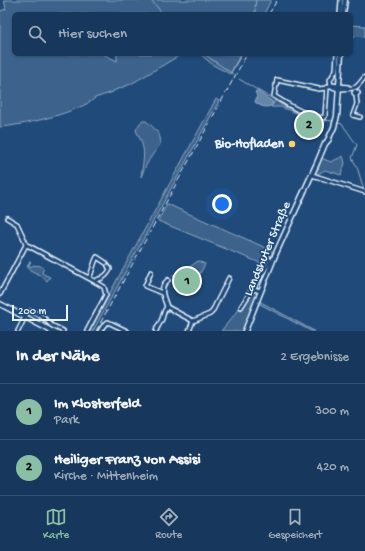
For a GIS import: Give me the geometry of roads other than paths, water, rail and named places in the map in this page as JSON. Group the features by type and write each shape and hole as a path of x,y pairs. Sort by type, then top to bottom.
{"main road":[{"path":"343,1 343,12"},
{"name":"Landshuter Straße","path":"244,331 276,253 334,127 337,116 341,56"},
{"path":"0,304 50,329"}],"street":[{"path":"340,12 343,1"},
{"path":"277,80 319,89 327,88 331,84 330,80 336,70 337,56"},
{"path":"331,84 339,87 353,88 357,86 365,77"},
{"path":"277,80 274,96 298,111 318,118 323,118 325,116 327,88"},
{"path":"274,84 277,80"},
{"path":"353,88 357,104 353,115 360,117"},
{"path":"312,175 365,192"},
{"path":"0,294 26,245 17,224 7,218"},
{"path":"26,245 104,287 106,295 87,331"},
{"path":"89,278 97,257 107,264 110,269 104,277 96,282"},
{"path":"241,308 270,261 269,259"},
{"path":"151,272 145,286 162,293"},
{"path":"189,331 193,321 210,314 229,278"},
{"path":"168,280 162,289 167,307 193,321"},
{"path":"253,289 261,291"},
{"path":"156,331 167,307"},
{"path":"18,331 29,311 33,311 50,324 50,329 55,327 63,331"},
{"path":"100,331 106,323 127,331"}],"waterway":[{"path":"151,0 161,12"},
{"path":"255,7 256,0"},
{"path":"207,56 233,74"},
{"path":"231,72 240,56"},
{"path":"239,79 286,107 314,119 333,121"},
{"path":"338,123 342,124 357,145 352,158 357,167 364,190"}],"railway":[{"path":"270,12 277,0"},
{"path":"96,331 246,56"}],"place":[{"name":"Heiliger Franz von Assisi","path":"309,125"},
{"name":"Bio-Hofladen","path":"292,144"},
{"name":"Im Klosterfeld","path":"187,281"}]}
